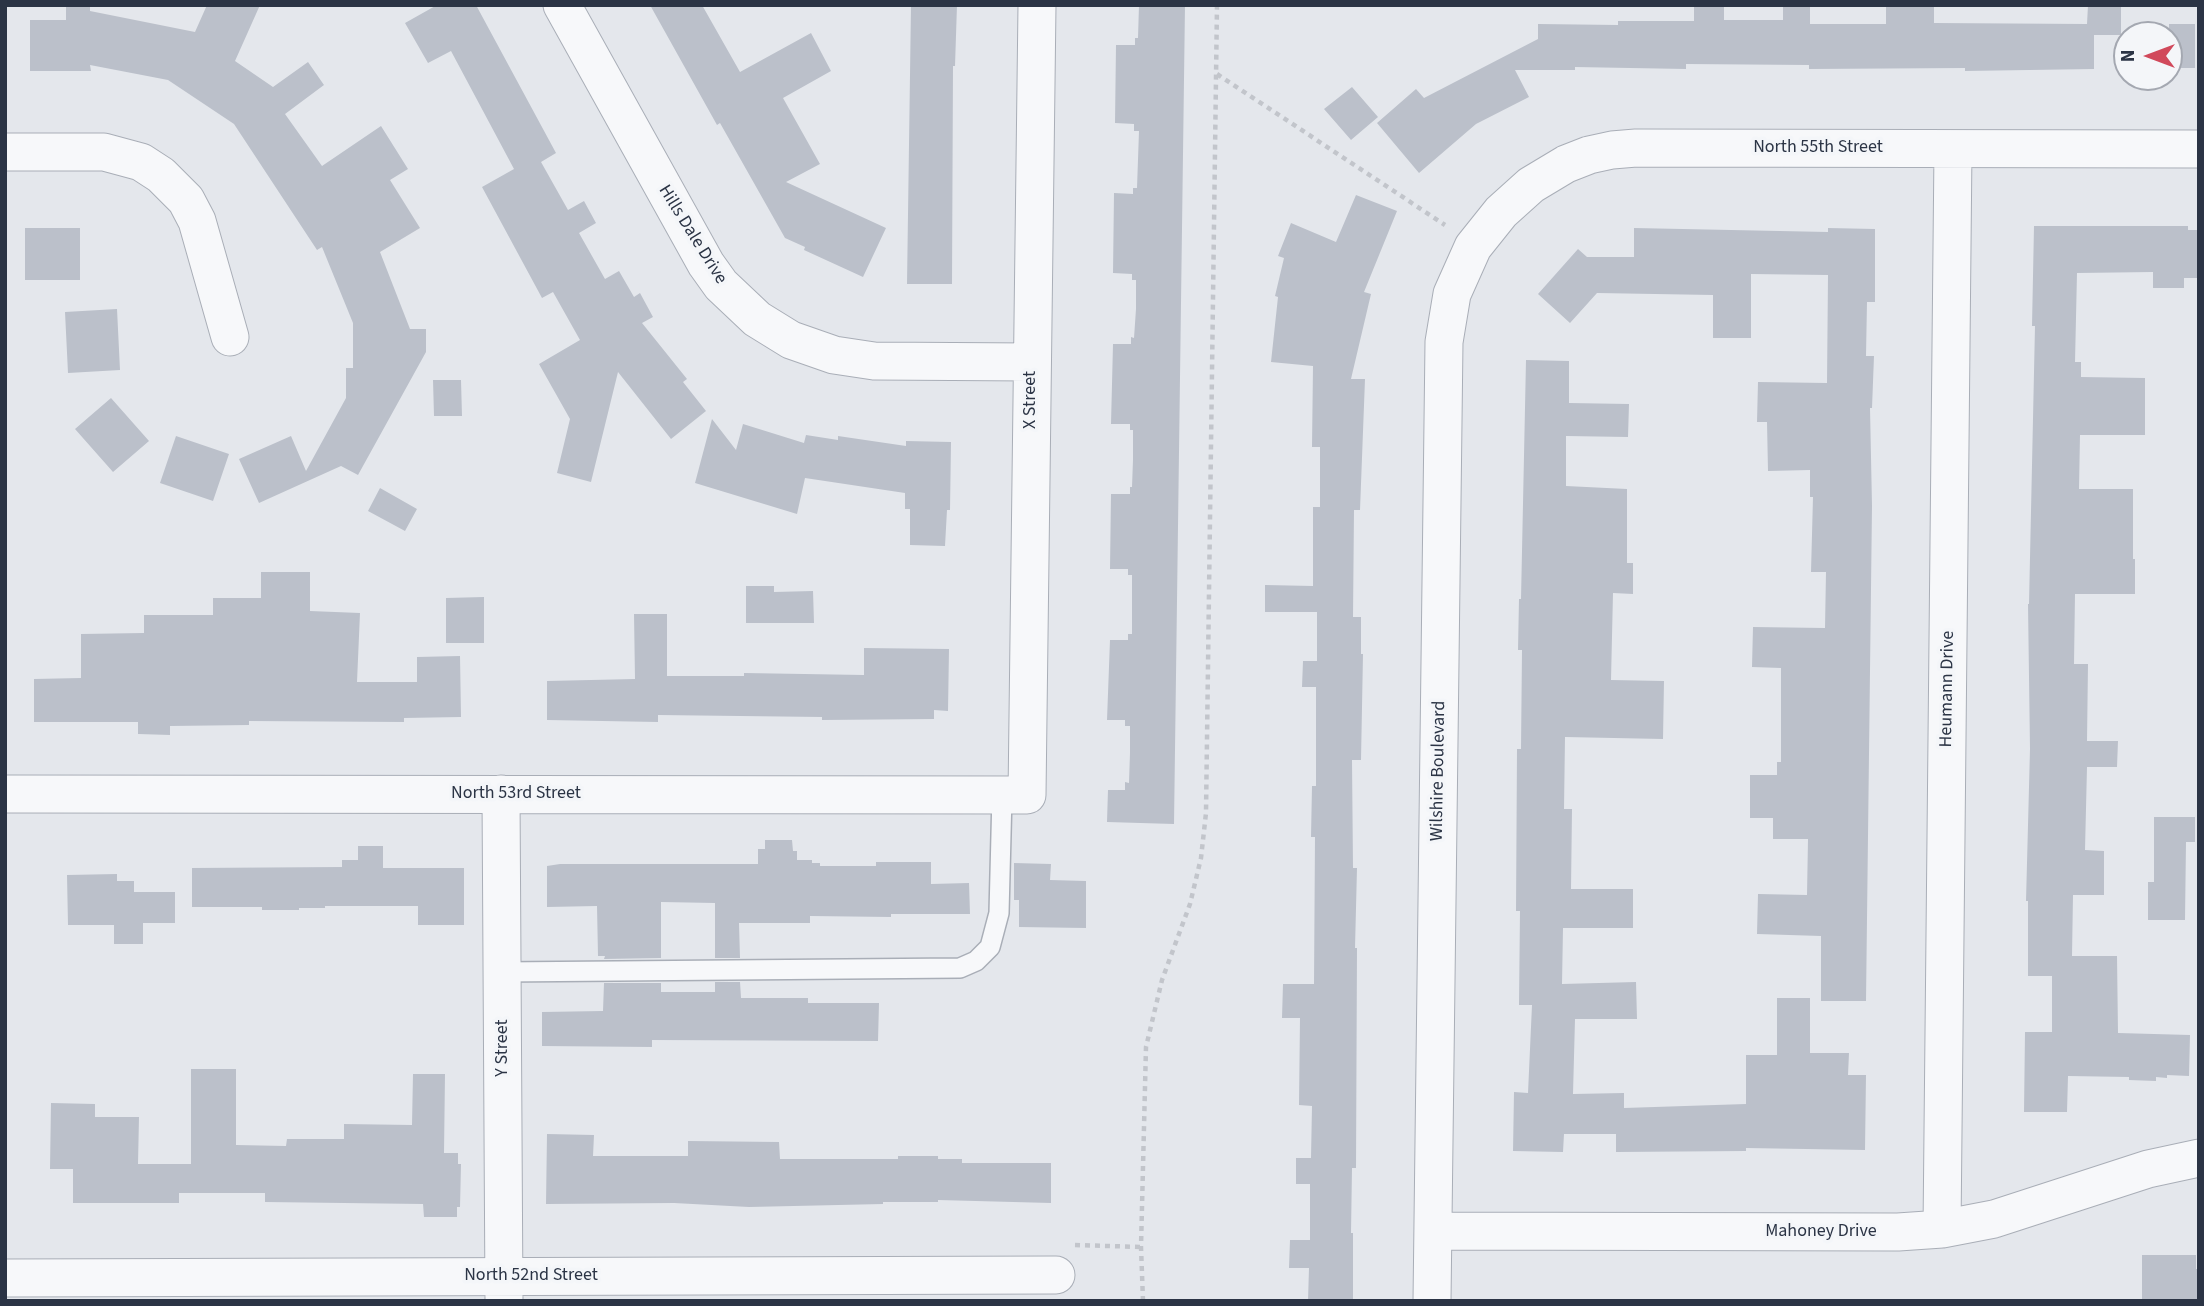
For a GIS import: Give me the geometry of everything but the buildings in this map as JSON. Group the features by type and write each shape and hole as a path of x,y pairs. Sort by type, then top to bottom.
{"street":[{"name":"Hills Dale Drive","path":"562,5 706,264 721,285 757,319 791,340 834,355 874,361 1031,362"},
{"name":"X Street","path":"1014,795 1031,362 1037,5"},
{"name":"North 55th Street","path":"1473,247 1501,212 1531,186 1566,164 1600,153 1636,148 2199,149"},
{"name":"Heumann Drive","path":"1942,1229 1953,149"},
{"path":"5,152 104,152 141,162 161,175 186,200 197,221 230,338"},
{"name":"Wilshire Boulevard","path":"1433,1301 1444,342 1452,294 1473,247"},
{"name":"North 53rd Street","path":"5,794 1014,795"},
{"name":"Y Street","path":"501,794 504,1289"},
{"name":"Mahoney Drive","path":"1433,1231 1898,1232 1942,1229 1994,1219 2148,1169 2199,1158"},
{"name":"North 52nd Street","path":"5,1278 504,1289 1062,1260"}],"lane":[{"path":"502,972 960,968 976,961 990,947 999,913 1014,795"}],"path":[{"path":"1143,1301 1141,1247 1146,1047 1162,980 1190,904 1201,858 1206,813 1217,5"},
{"path":"1216,74 1445,225"},
{"path":"1062,1260 1141,1247"}]}
